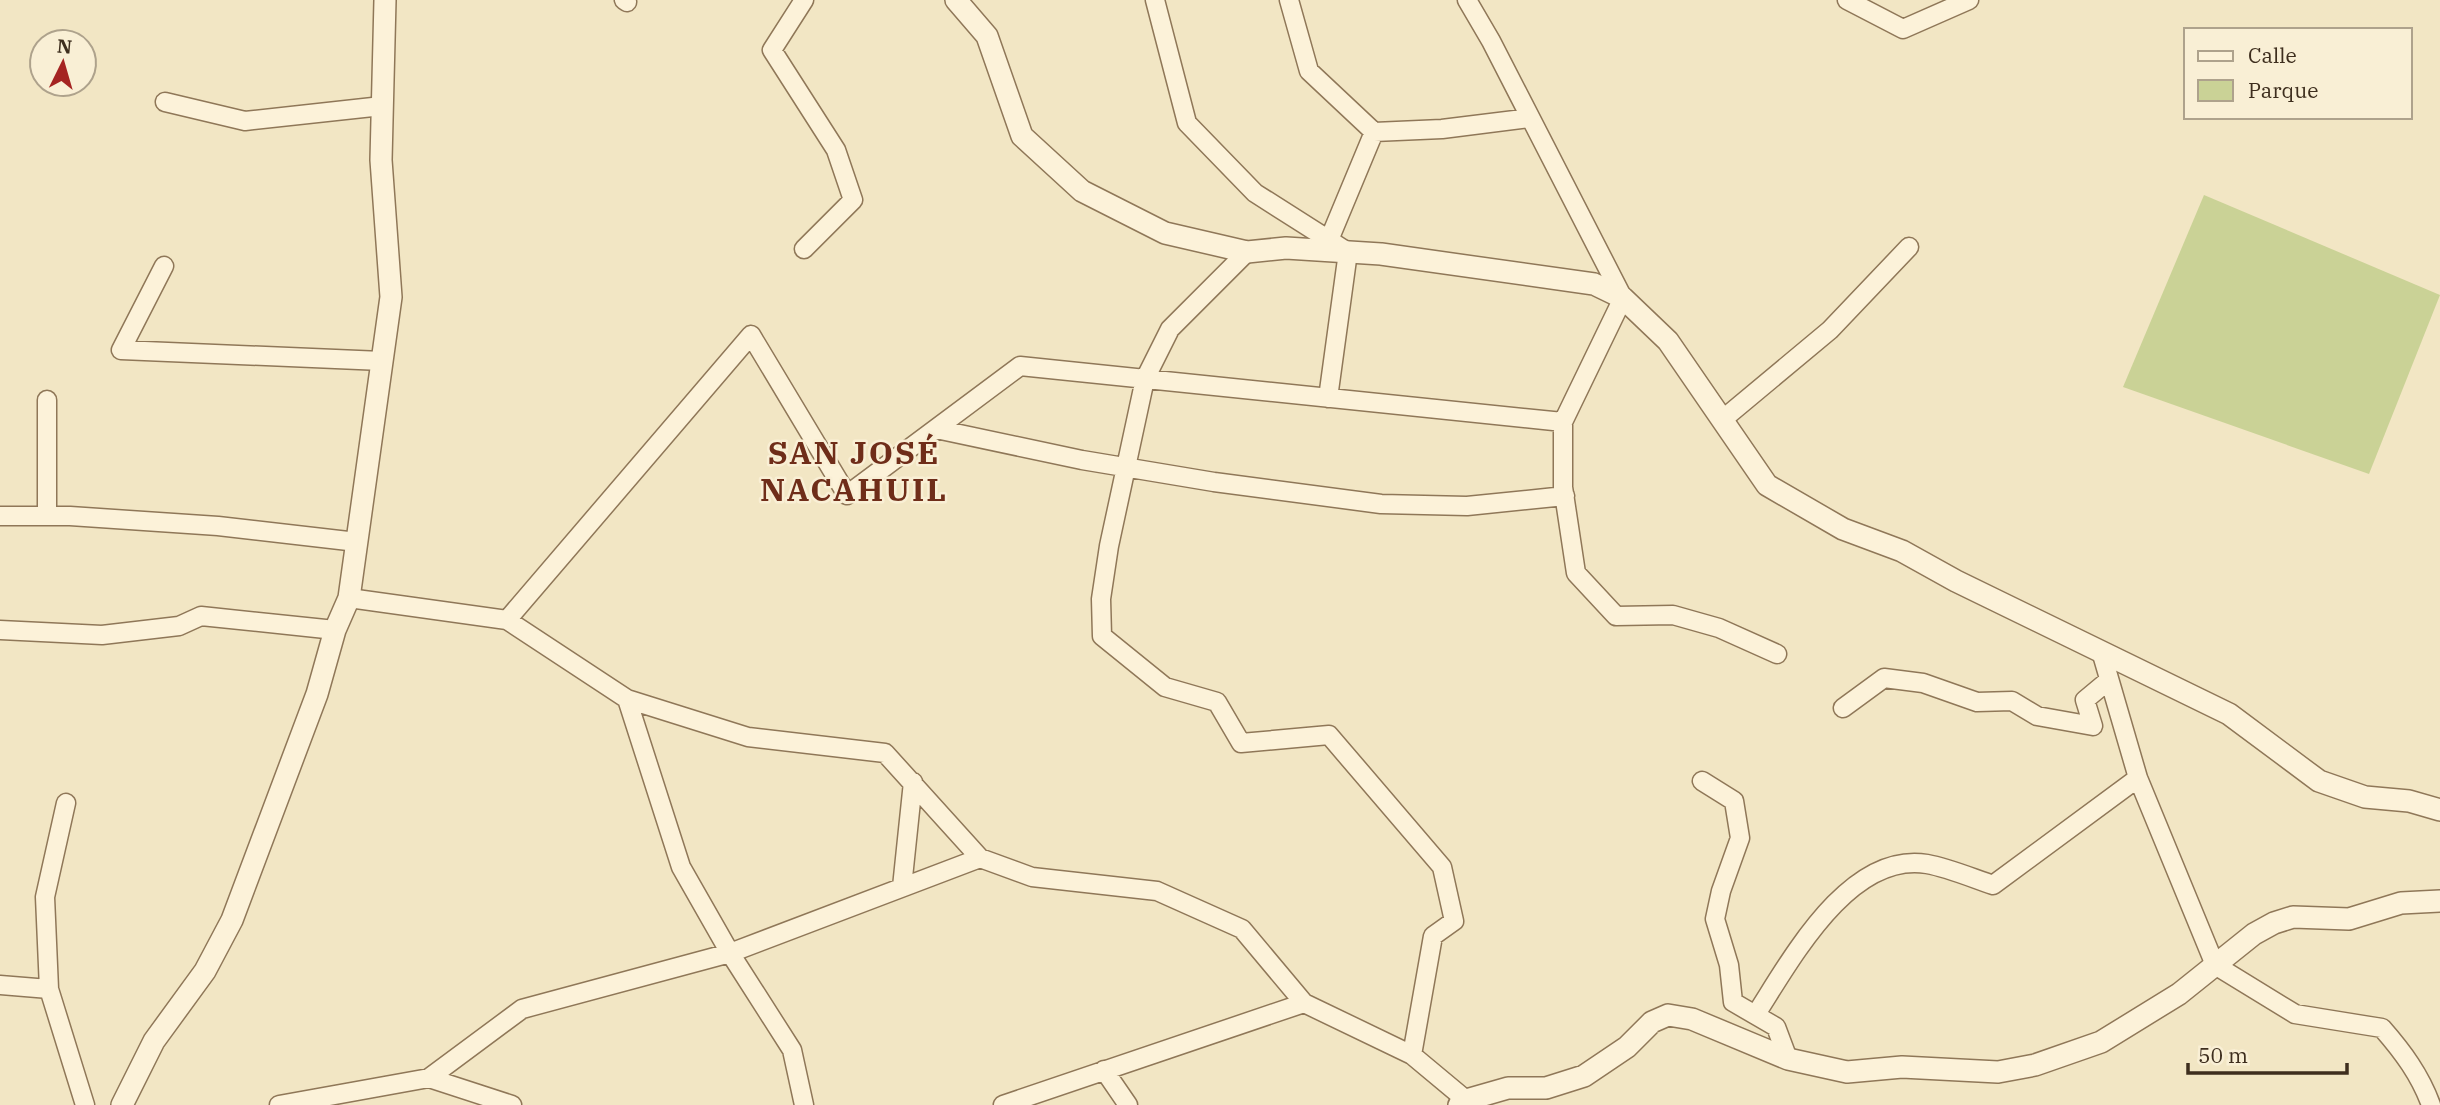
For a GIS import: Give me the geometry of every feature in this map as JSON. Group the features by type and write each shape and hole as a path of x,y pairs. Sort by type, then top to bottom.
{"street":[{"path":"122,1105 154,1041 205,971 232,920 317,694 335,629 349,598 391,297 381,160 385,0"},
{"path":"804,0 772,50 836,150 853,200 804,249"},
{"path":"956,0 987,36 1022,136 1083,191 1165,233 1247,252 1286,248 1381,254 1594,284 1623,298 1668,341 1767,485 1843,529 1902,551 1956,581 2229,714 2319,781 2365,797 2409,802 2440,810"},
{"path":"1155,0 1187,123 1255,193 1348,252"},
{"path":"1289,0 1309,71 1374,132 1442,130 1530,118"},
{"path":"1467,0 1491,41 1623,298"},
{"path":"1847,0 1903,29 1969,0"},
{"path":"165,102 245,121 382,106"},
{"path":"1329,240 1374,132"},
{"path":"1722,420 1830,330 1909,247"},
{"path":"1247,252 1170,329 1145,379 1109,546 1101,598 1102,636 1164,687 1217,702 1241,743 1329,735 1442,867 1454,920 1433,936 1412,1055"},
{"path":"1328,398 1348,252"},
{"path":"164,266 121,350 382,361"},
{"path":"1623,298 1563,422 1565,496 1576,573 1616,616 1673,615 1719,628 1777,654"},
{"path":"507,620 751,335 847,495 1020,366 1563,422"},
{"path":"47,400 47,516"},
{"path":"936,429 1125,467 1227,484 1381,504 1467,506 1565,496"},
{"path":"0,516 47,516 218,526 356,542"},
{"path":"349,598 507,620 627,699 748,737 885,753 980,858 1032,877 1157,891 1242,929 1304,1003 1412,1055 1462,1102 1508,1088 1546,1088 1584,1076 1627,1047 1652,1023 1668,1015 1692,1018 1788,1059 1847,1072 1902,1067 1998,1072 2035,1065 2101,1042 2179,994 2254,934 2274,923 2292,917 2349,919 2401,903 2440,901"},
{"path":"0,630 102,635 179,625 201,616 335,629"},
{"path":"2101,650 2138,778 2216,965 2295,1014 2382,1028 2405,1055 2423,1083 2431,1105"},
{"path":"1843,708 1884,678 1923,682 1977,702 2012,701 2037,716 2093,726 2085,700 2109,680"},
{"path":"627,699 681,867 730,953 792,1050 804,1105"},
{"path":"1756,1014 1810,930 1859,881 1892,866 1926,863 1993,885 2138,778"},
{"path":"1702,781 1734,801 1740,838 1721,891 1715,919 1729,965 1733,1002 1776,1027 1788,1059"},
{"path":"902,887 913,782"},
{"path":"66,803 45,898 49,989 85,1105"},
{"path":"279,1105 429,1078 522,1009 730,953 980,858"},
{"path":"0,985 49,989"},
{"path":"1003,1105 1304,1003"},
{"path":"1104,1070 1128,1105"},
{"path":"429,1078 512,1105"}],"green space":[{"path":"2204,195 2440,295 2369,474 2123,387"}],"district":[{"name":"SAN JOSÉ NACAHUIL","path":"854,472"}]}
